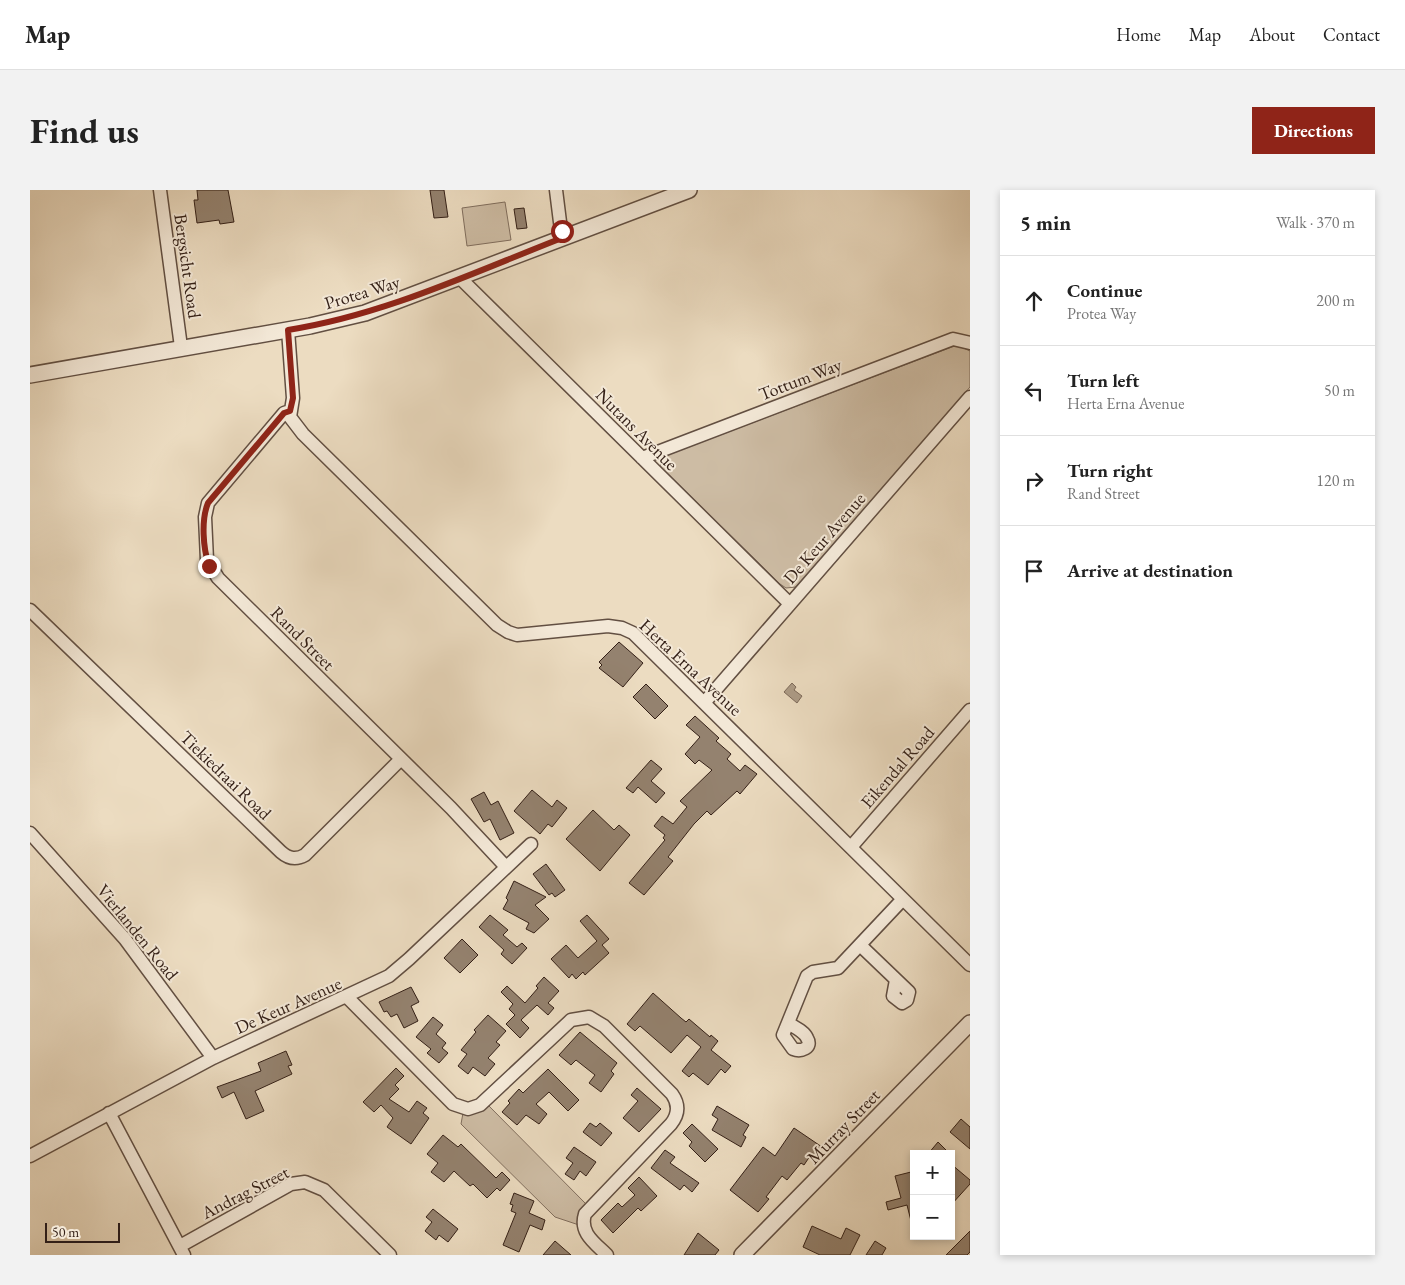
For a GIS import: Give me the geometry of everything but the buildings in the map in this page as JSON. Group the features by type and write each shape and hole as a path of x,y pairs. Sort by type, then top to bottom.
{"street":[{"name":"Bergsicht Road","path":"160,190 182,347"},
{"path":"556,190 562,238"},
{"name":"Protea Way","path":"30,375 288,330 365,313 689,190"},
{"name":"Nutans Avenue","path":"460,278 790,604"},
{"path":"288,330 293,398 290,411"},
{"name":"Tottum Way","path":"642,458 953,340 970,343"},
{"name":"De Keur Avenue","path":"704,703 970,397"},
{"name":"Herta Erna Avenue","path":"290,411 290,417 303,434 502,629 512,634 522,635 608,626 622,628 638,638 970,964"},
{"name":"Rand Street","path":"290,411 284,413 208,503 205,513 205,534 209,566 218,578 401,759 506,867"},
{"name":"Tiekiedraai Road","path":"30,610 281,852 290,858 300,858 305,855 401,759"},
{"name":"Eikendal Road","path":"851,847 970,710"},
{"name":"Vierlanden Road","path":"30,833 125,939 213,1058"},
{"name":"De Keur Avenue","path":"30,1156 213,1058 347,997 398,969 530,844"},
{"path":"788,1023 807,976 814,972 838,968 906,902"},
{"path":"864,942 896,980"},
{"path":"347,997 453,1104 468,1109 474,1108 485,1101 571,1020 589,1017 598,1021 611,1033 672,1094 678,1106 676,1116 671,1124 585,1214 586,1233 607,1255"},
{"name":"Murray Street","path":"742,1255 970,1023"},
{"path":"109,1113 182,1250"},
{"name":"Andrag Street","path":"182,1250 291,1184 305,1182 324,1190 390,1255"}],"shaded area":[{"path":"505,202 511,240 467,246 462,208"},
{"path":"957,345 970,351 970,387 796,587 786,588 780,584 661,467 660,461 665,456"},
{"path":"792,683 796,687 794,690 802,696 797,703 784,692"},
{"path":"488,1105 586,1204 579,1225 555,1217 461,1124 463,1113"}],"route":[{"path":"209,566 205,534 205,510 208,503 284,413 290,411 293,398 288,330 332,322 384,307 562,238 562,231"}]}
